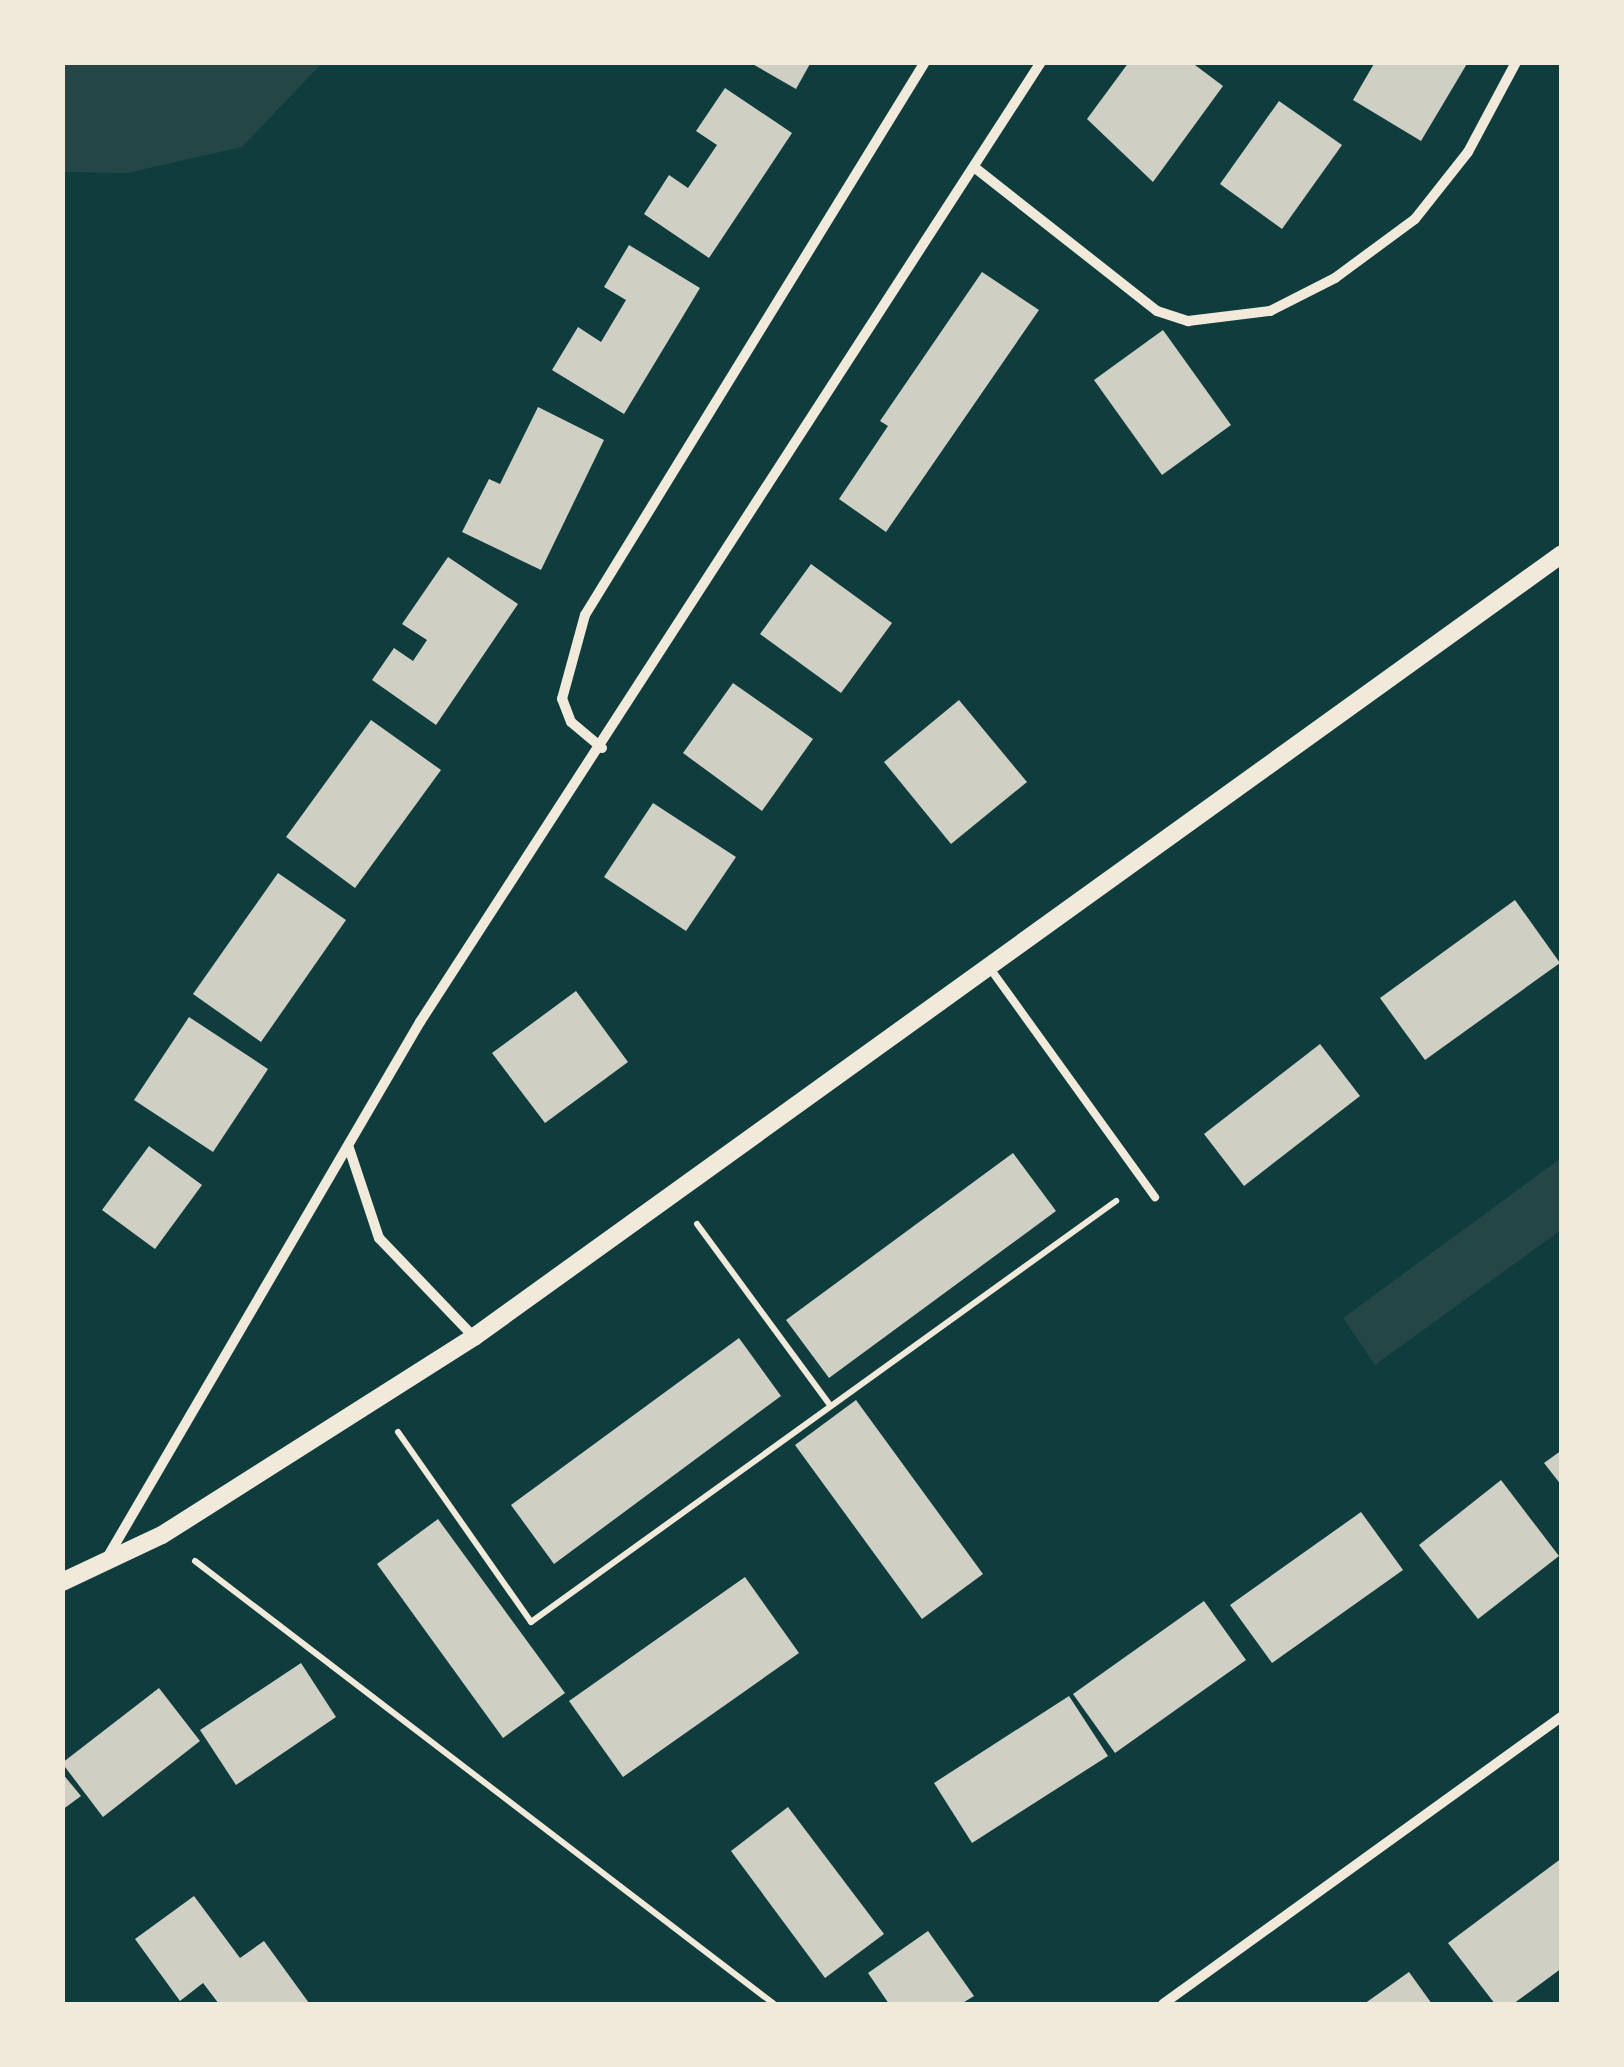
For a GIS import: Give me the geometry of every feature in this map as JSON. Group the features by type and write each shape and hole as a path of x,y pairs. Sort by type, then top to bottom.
{"street":[{"path":"602,748 571,722 562,699 585,615 925,62"},
{"path":"104,1561 230,1335 1041,62"},
{"path":"974,166 1157,312 1188,322 1270,311 1335,278 1414,218 1468,152 1516,62"},
{"path":"62,1582 162,1535 377,1403 474,1337 1562,554"},
{"path":"349,1148 380,1238 474,1337"},
{"path":"1163,2004 1562,1716"}],"lane":[{"path":"989,967 1155,1196"}],"path":[{"path":"377,1403 531,1622 1145,1180"},
{"path":"674,1192 830,1404"},
{"path":"162,1535 774,2004"}],"shaded area":[{"path":"63,62 322,63 242,147 127,173 63,172"},
{"path":"1561,1158 1561,1230 1375,1365 1343,1318"}],"building":[{"path":"749,62 811,62 796,89"},
{"path":"1129,62 1191,62 1223,86 1153,182 1087,119"},
{"path":"1375,62 1468,62 1421,141 1353,100"},
{"path":"725,88 792,133 709,258 644,214 669,175 688,188 717,145 696,131"},
{"path":"1279,101 1342,145 1282,229 1220,184"},
{"path":"629,245 700,288 624,414 552,370 578,327 601,342 626,300 604,287"},
{"path":"982,272 1039,310 886,532 839,499 888,426 880,421"},
{"path":"1163,330 1231,425 1162,475 1094,380"},
{"path":"538,407 604,440 541,570 462,532 489,479 500,484"},
{"path":"448,557 518,604 436,725 372,680 394,648 413,661 427,640 402,624"},
{"path":"811,564 892,623 841,693 760,634"},
{"path":"733,683 813,739 762,811 683,753"},
{"path":"959,700 1027,782 951,844 884,762"},
{"path":"371,720 441,770 355,888 286,837"},
{"path":"653,803 736,857 686,931 604,877"},
{"path":"278,873 346,920 261,1042 193,994"},
{"path":"1515,900 1560,963 1425,1060 1380,998"},
{"path":"576,991 628,1062 545,1123 492,1053"},
{"path":"189,1017 268,1069 213,1152 134,1100"},
{"path":"1320,1044 1360,1096 1244,1186 1204,1134"},
{"path":"149,1146 202,1185 155,1249 102,1210"},
{"path":"1013,1153 1056,1211 829,1378 786,1320"},
{"path":"739,1338 781,1396 554,1564 511,1505"},
{"path":"856,1400 983,1574 922,1619 795,1445"},
{"path":"1562,1450 1562,1486 1544,1463"},
{"path":"1501,1480 1559,1556 1478,1619 1419,1545"},
{"path":"1361,1512 1403,1570 1272,1663 1230,1605"},
{"path":"438,1519 565,1693 503,1738 377,1564"},
{"path":"745,1577 799,1653 623,1777 569,1701"},
{"path":"1204,1601 1246,1660 1115,1753 1073,1694"},
{"path":"301,1663 336,1717 236,1785 200,1730"},
{"path":"159,1688 200,1741 103,1817 62,1763"},
{"path":"1069,1696 1108,1756 972,1843 934,1783"},
{"path":"62,1773 81,1796 62,1810"},
{"path":"788,1807 884,1934 825,1978 731,1851"},
{"path":"1562,1858 1562,1968 1513,2004 1495,2004 1448,1943"},
{"path":"194,1896 240,1958 264,1941 309,2003 219,2004 203,1983 180,2001 135,1939"},
{"path":"928,1931 974,1996 961,2004 889,2004 868,1973"},
{"path":"1409,1972 1432,2004 1364,2004"}]}
